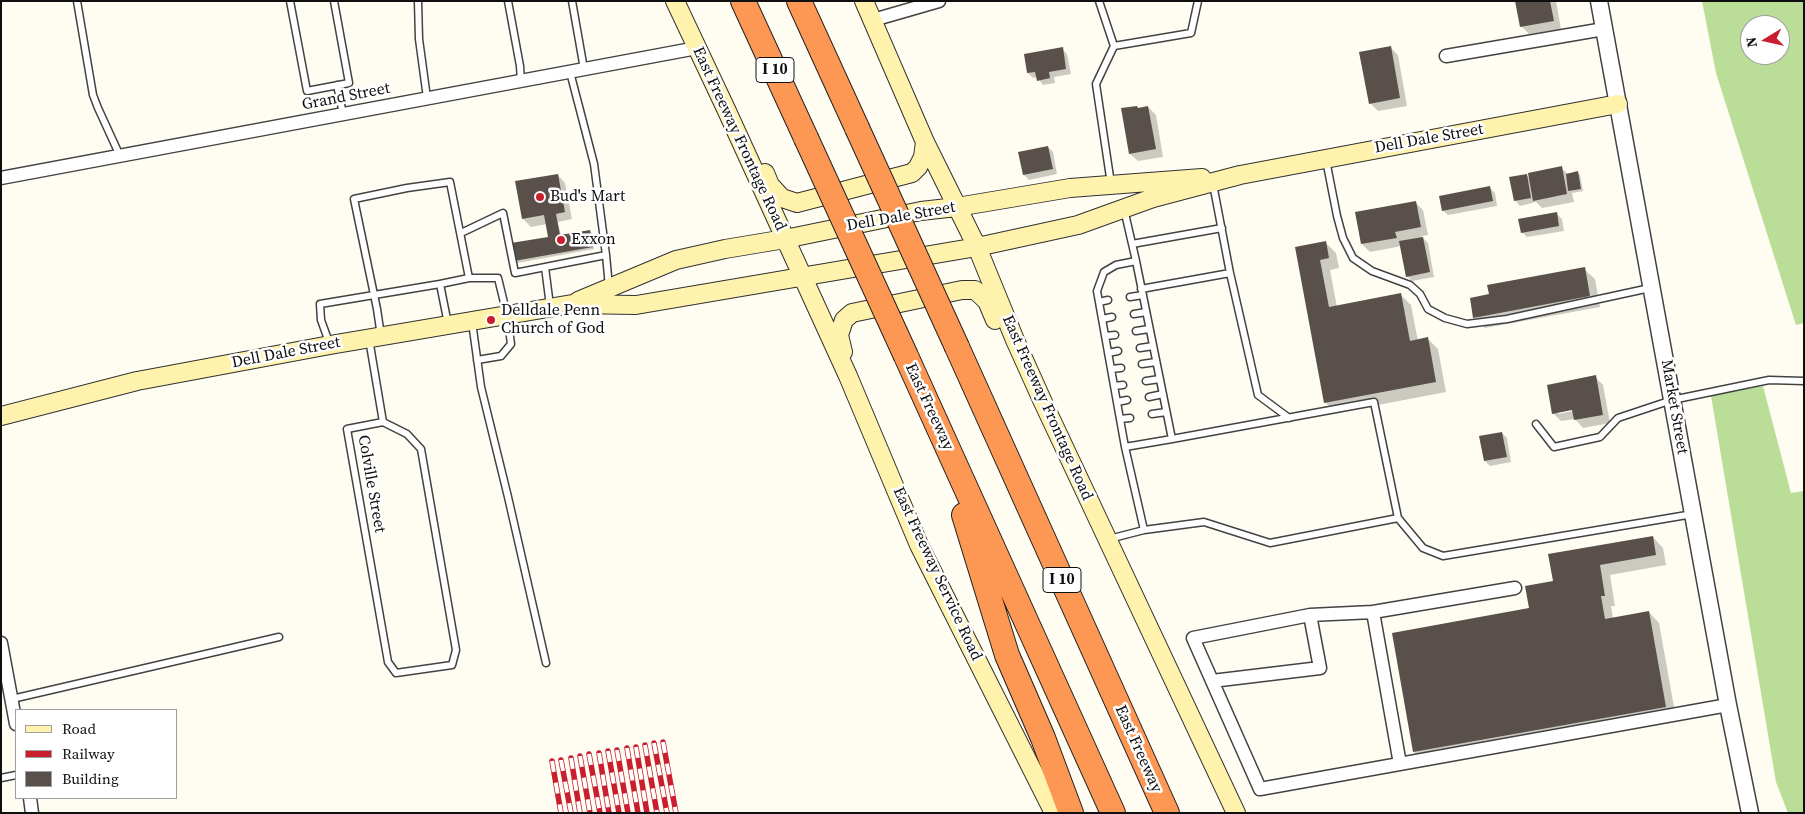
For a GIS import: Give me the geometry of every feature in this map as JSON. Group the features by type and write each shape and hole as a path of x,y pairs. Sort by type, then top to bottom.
{"highway":[{"name":"East Freeway","path":"743,1 1113,813"},
{"name":"East Freeway","path":"799,1 1167,813"},
{"path":"935,421 1007,654 1071,813"}],"main road":[{"name":"East Freeway Frontage Road","path":"675,1 803,277"},
{"name":"East Freeway Frontage Road","path":"864,1 925,142 977,247 1042,400 1236,813"},
{"path":"713,82 733,103 747,130 770,185 782,198 797,203 912,173 918,167 923,157 925,142"},
{"name":"Dell Dale Street","path":"1,416 137,381 375,337 572,304 636,304 977,247 1078,225 1153,198 1240,175 1618,104"},
{"name":"Dell Dale Street","path":"572,304 676,260 921,211 957,207 1070,188 1240,175"},
{"name":"East Freeway Service Road","path":"803,277 848,376 919,545 1054,813"},
{"path":"848,376 839,335 844,320 852,312 962,290 976,290 986,301 1028,382 1042,400"}],"street":[{"path":"872,20 939,1"},
{"name":"Market Street","path":"1599,1 1728,705 1750,813"},
{"path":"1446,56 1604,29"},
{"name":"Grand Street","path":"1,178 697,48"},
{"path":"1515,588 1373,612 1310,615 1193,638 1260,789 1728,705"},
{"path":"1373,612 1400,764"},
{"path":"1212,681 1320,668 1310,615"},
{"path":"1,643 15,718"},
{"path":"30,799 32,813"}],"lane":[{"path":"77,1 93,95 120,156"},
{"path":"290,1 307,91 349,83 334,1"},
{"path":"418,1 418,39 427,98"},
{"path":"508,1 522,81"},
{"path":"572,1 584,69"},
{"path":"1099,1 1114,46 1096,84 1112,185"},
{"path":"1114,46 1190,33 1198,1"},
{"path":"570,72 594,164 610,288"},
{"path":"337,85 343,114"},
{"path":"1326,158 1337,216 1343,238 1352,258 1372,271 1410,285 1420,294 1428,309 1445,318 1467,324 1507,319 1652,288"},
{"name":"Colville Street","path":"383,422 375,337 374,295 354,199 407,188 450,182 461,233"},
{"path":"1213,182 1230,273 1258,395 1289,418"},
{"path":"1124,209 1172,439"},
{"path":"469,278 461,233 503,213 515,273 606,255"},
{"path":"1132,244 1222,228"},
{"path":"1136,261 1116,265 1104,272 1097,291 1125,447 1144,530"},
{"path":"544,267 550,308"},
{"path":"1130,297 1142,292 1230,273"},
{"path":"330,345 321,320 320,304 469,278 498,278 507,315 511,344 500,356 477,360"},
{"path":"440,284 449,325"},
{"path":"1099,302 1108,300"},
{"path":"1134,314 1146,312"},
{"path":"1102,319 1112,317"},
{"path":"472,321 481,387 546,663"},
{"path":"1136,331 1150,329"},
{"path":"1105,336 1115,335"},
{"path":"1140,348 1153,346"},
{"path":"1108,353 1118,351"},
{"path":"1142,364 1156,362"},
{"path":"1111,369 1121,368"},
{"path":"1146,381 1160,379"},
{"path":"1536,424 1554,447 1600,437 1618,418 1672,400 1769,380 1804,380"},
{"path":"1114,386 1123,385"},
{"path":"1149,397 1163,394"},
{"path":"1117,402 1127,400"},
{"path":"1125,447 1374,402 1398,518 1423,548 1443,556 1693,514"},
{"path":"1152,414 1166,412"},
{"path":"1120,419 1130,418"},
{"name":"Colville Street","path":"383,422 407,434 420,449 456,650 452,665 396,673 388,662 347,429 383,422"},
{"path":"1108,539 1144,530 1204,522 1270,543 1398,518"},
{"path":"12,699 279,637"},
{"path":"1,778 15,775"}],"green space":[{"path":"1702,1 1804,1 1804,323 1796,325 1716,73"},
{"path":"1763,386 1791,493 1804,491 1804,813 1788,813 1776,782 1711,396"}],"building":[{"path":"1515,1 1550,1 1554,21 1520,27"},
{"path":"1391,46 1400,98 1369,104 1359,52"},
{"path":"1063,47 1066,69 1049,72 1050,78 1037,81 1035,72 1027,73 1024,54"},
{"path":"1137,106 1138,108 1148,106 1156,149 1129,154 1121,108"},
{"path":"1048,146 1053,169 1023,175 1018,152"},
{"path":"1562,166 1567,194 1533,201 1528,173"},
{"path":"1578,171 1581,189 1568,191 1566,174"},
{"path":"558,174 565,212 556,214 560,235 590,230 593,247 514,261 511,243 548,237 544,215 522,219 515,181"},
{"path":"1527,174 1531,198 1514,201 1509,177"},
{"path":"1490,186 1493,201 1442,211 1439,196"},
{"path":"1416,201 1421,227 1395,232 1397,238 1361,244 1355,212"},
{"path":"1557,212 1559,226 1521,233 1518,219"},
{"path":"1423,237 1430,272 1406,277 1399,241"},
{"path":"1326,241 1329,258 1320,260 1329,307 1401,293 1410,341 1428,337 1436,382 1324,403 1295,247"},
{"path":"1585,267 1590,296 1473,318 1470,298 1489,294 1487,285"},
{"path":"1596,375 1603,415 1574,420 1572,410 1552,414 1547,385"},
{"path":"1502,432 1507,457 1484,461 1479,436"},
{"path":"1653,536 1656,555 1600,565 1605,596 1601,596 1605,619 1649,611 1666,707 1413,752 1392,633 1529,608 1525,586 1553,581 1548,554"}],"railway":[{"path":"663,742 676,813"},
{"path":"654,743 667,813"},
{"path":"645,745 657,813"},
{"path":"636,747 647,813"},
{"path":"627,748 638,813"},
{"path":"617,750 628,813"},
{"path":"608,751 619,813"},
{"path":"599,753 609,813"},
{"path":"589,754 600,813"},
{"path":"580,756 590,813"},
{"path":"571,758 580,813"},
{"path":"561,760 571,813"},
{"path":"552,761 561,813"}],"place":[{"name":"Bud's Mart","path":"540,197"},
{"name":"Exxon","path":"561,240"},
{"name":"Delldale Penn Church of God","path":"491,320"}]}
